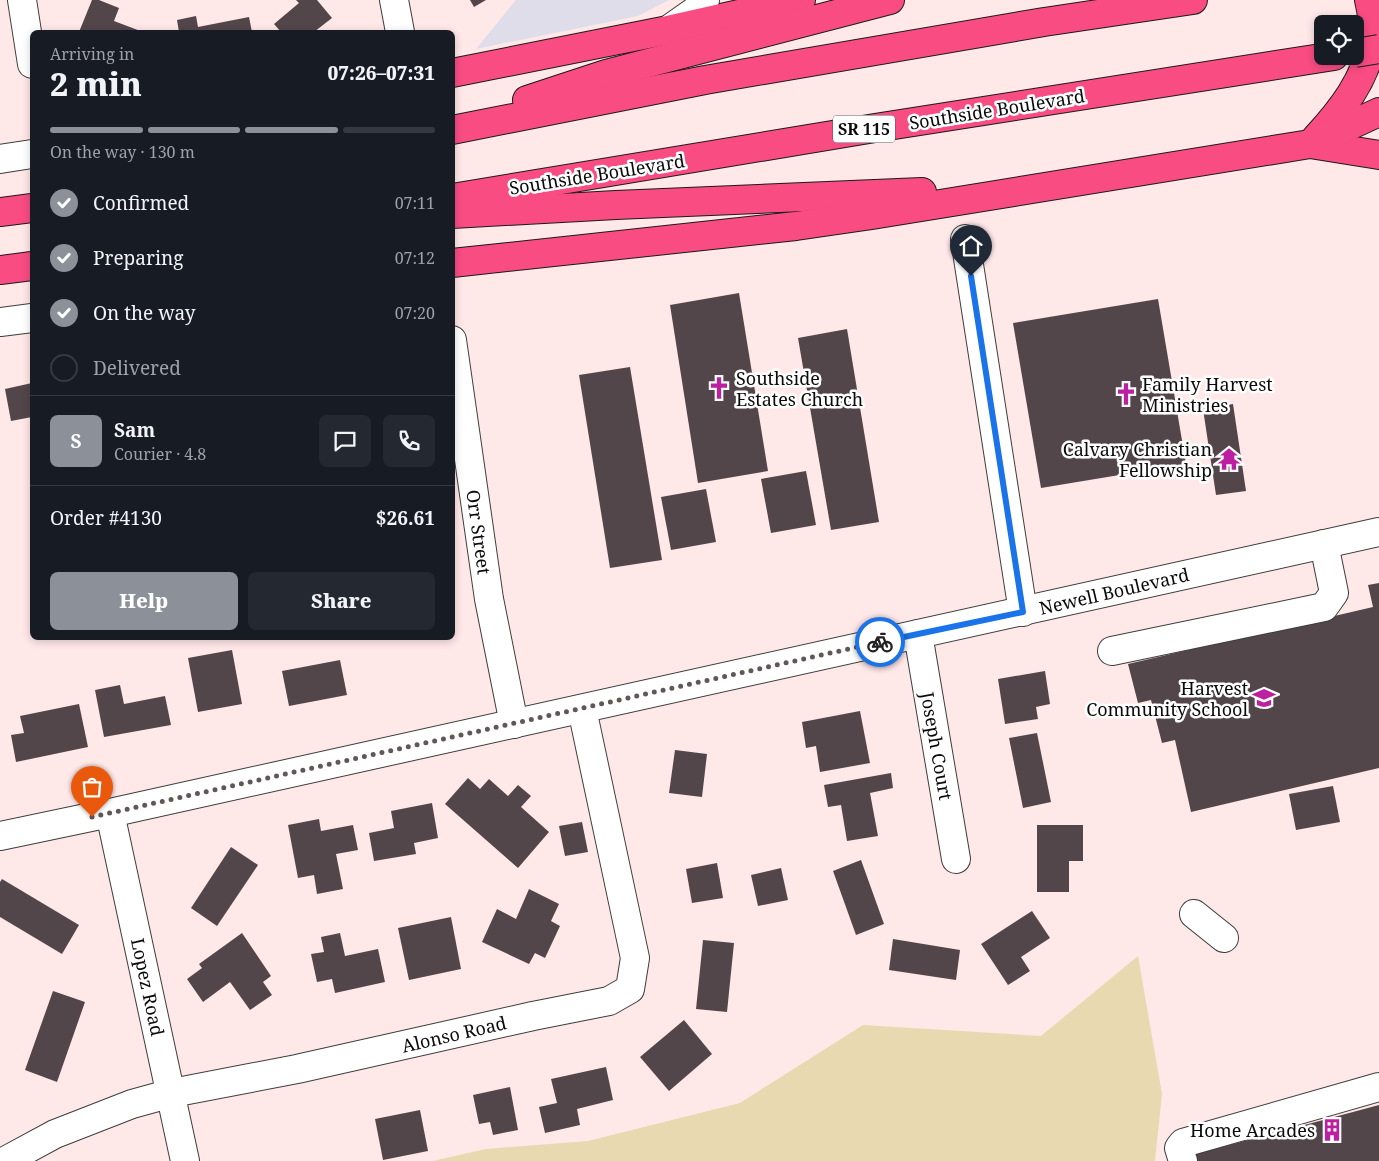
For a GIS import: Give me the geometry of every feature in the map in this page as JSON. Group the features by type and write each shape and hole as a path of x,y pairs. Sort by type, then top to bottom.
{"highway":[{"path":"455,72 668,30 800,0"},
{"path":"455,123 606,74 890,0"},
{"path":"455,129 705,80 1044,22 1193,0"},
{"path":"1310,144 1334,118 1350,95 1366,66 1372,41 1372,13 1369,0"},
{"path":"1364,52 1379,49"},
{"name":"Southside Boulevard","path":"455,198 875,128 1314,60"},
{"path":"455,263 796,226 1310,144 1379,112"},
{"path":"1310,144 1379,155"},
{"path":"455,214 1044,187"},
{"path":"0,212 30,208"},
{"path":"0,270 30,266"}],"street":[{"path":"22,0 30,51"},
{"path":"394,0 400,30"},
{"path":"668,30 695,11 705,0"},
{"path":"0,159 30,154"},
{"path":"965,239 1023,612"},
{"path":"0,322 30,318"},
{"name":"Orr Street","path":"455,361 489,599 514,724"},
{"name":"Newell Boulevard","path":"0,836 110,814 1379,532"},
{"path":"1112,652 1324,607 1334,593 1324,544"},
{"name":"Joseph Court","path":"918,634 956,859"},
{"name":"Alonso Road","path":"5,1161 54,1134 113,1110 172,1093 297,1069 533,1016 609,1001 630,989 635,958 582,709"},
{"name":"Lopez Road","path":"110,814 172,1093 185,1161"},
{"path":"1194,914 1224,938"},
{"path":"1183,1161 1180,1148 1183,1143 1379,1087"}],"shaded area":[{"path":"516,0 669,0 638,16 476,49"},
{"path":"1138,956 1162,1094 1155,1161 433,1161 486,1149 588,1141 740,1103 863,1025 1041,1036"}],"building":[{"path":"92,0 99,0 119,8 114,21 138,30 80,30"},
{"path":"296,0 317,0 332,18 317,30 279,30 274,24 299,3"},
{"path":"470,0 486,0 474,7"},
{"path":"196,16 198,27 249,17 252,30 179,30 177,20"},
{"name":"Southside Estates Church","path":"739,293 768,471 698,483 670,305"},
{"path":"1158,299 1186,464 1041,488 1013,323"},
{"path":"847,329 879,522 831,530 798,338"},
{"path":"630,367 662,560 610,568 579,375"},
{"path":"30,383 30,417 11,421 5,389"},
{"path":"1233,404 1246,491 1216,495 1203,409"},
{"path":"806,471 816,525 771,533 761,479"},
{"path":"706,489 716,542 671,550 661,497"},
{"path":"1379,583 1379,768 1191,812 1175,740 1162,743 1151,700 1138,703 1128,664 1373,607 1368,585"},
{"path":"232,650 242,704 198,712 188,658"},
{"path":"340,660 347,695 289,706 282,671"},
{"path":"1045,671 1050,704 1036,707 1038,719 1005,724 998,679"},
{"path":"120,685 124,704 165,696 171,725 104,737 95,690"},
{"path":"79,704 88,747 16,762 11,735 24,733 20,716"},
{"path":"860,711 870,763 820,772 816,746 806,748 802,722"},
{"path":"1037,733 1051,802 1023,808 1009,738"},
{"path":"675,750 707,754 702,797 669,793"},
{"path":"891,773 893,788 870,793 878,836 847,841 841,805 828,807 824,785"},
{"path":"468,778 480,789 489,779 508,796 518,785 531,796 521,807 549,832 518,868 445,804"},
{"path":"1333,786 1340,822 1296,830 1289,794"},
{"path":"432,803 438,838 414,843 416,854 374,861 369,833 394,828 391,811"},
{"path":"319,819 321,831 353,825 358,850 336,854 343,889 317,894 314,875 298,878 288,825"},
{"path":"582,822 588,852 565,856 559,826"},
{"path":"1037,825 1083,825 1083,861 1069,861 1069,892 1037,892"},
{"path":"231,847 258,865 217,926 191,908"},
{"path":"861,860 884,924 856,935 833,871"},
{"path":"717,863 723,898 692,903 686,869"},
{"path":"781,868 788,900 758,906 751,875"},
{"path":"2,879 79,925 62,954 0,917 0,882"},
{"path":"529,889 559,904 551,921 560,926 545,958 535,953 529,964 482,942 497,909 516,919"},
{"path":"1032,911 1050,938 1021,957 1030,971 1008,985 981,944"},
{"path":"451,917 461,969 409,980 398,928"},
{"path":"242,933 271,976 263,982 272,995 250,1010 230,982 203,1002 187,979 202,968 199,964"},
{"path":"340,933 345,956 378,949 385,982 335,993 332,979 317,982 311,954 324,952 321,937"},
{"path":"893,939 960,950 956,980 889,970"},
{"path":"703,940 734,943 727,1012 696,1009"},
{"path":"53,991 85,1002 57,1082 25,1070"},
{"path":"684,1020 712,1054 669,1091 640,1057"},
{"path":"606,1067 613,1100 577,1109 580,1125 545,1133 539,1107 557,1103 551,1079"},
{"path":"510,1087 518,1130 493,1135 490,1122 479,1124 473,1095"},
{"name":"Home Arcades","path":"1379,1105 1379,1161 1194,1161 1192,1155"},
{"path":"420,1110 428,1151 383,1160 375,1119"}],"way so far":[{"path":"92,817 880,642"}],"place":[{"name":"Southside Estates Church","path":"719,388"},
{"name":"Family Harvest Ministries","path":"1126,394"},
{"name":"Calvary Christian Fellowship","path":"1229,459"},
{"name":"Harvest Community School","path":"1264,698"},
{"name":"Home Arcades","path":"1332,1130"}],"route":[{"path":"880,642 1023,612 971,276"}]}
